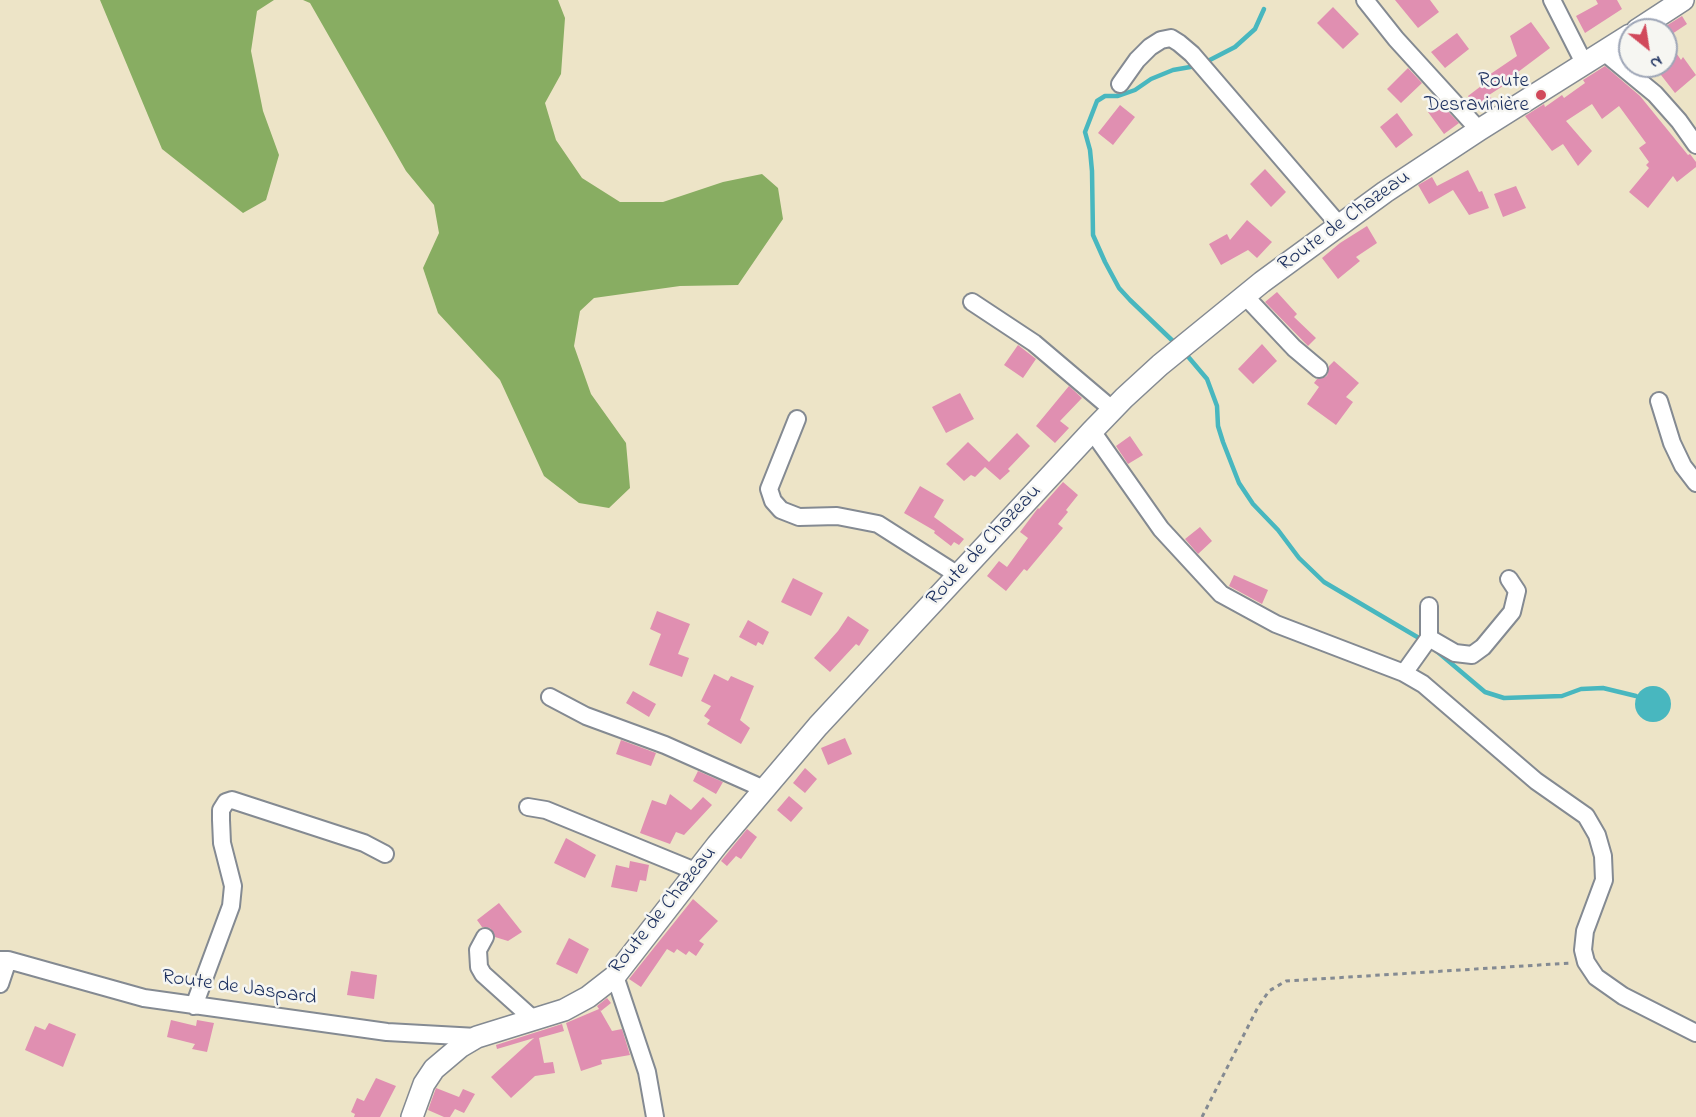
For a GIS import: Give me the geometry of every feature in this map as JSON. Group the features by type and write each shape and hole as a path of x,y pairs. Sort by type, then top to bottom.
{"main road":[{"path":"1655,18 1683,0"},
{"name":"Route de Chazeau","path":"412,1117 424,1084 434,1069 460,1047 477,1036 564,1010 588,997 615,976 696,871 818,726 1092,431 1160,365 1245,296 1385,192 1618,43"}],"street":[{"path":"1365,0 1396,39 1479,130"},
{"path":"1552,0 1584,63"},
{"path":"1120,84 1137,60 1150,47 1161,40 1171,38 1179,43 1192,54 1340,225"},
{"path":"1604,52 1655,94 1696,145"},
{"path":"1245,296 1294,348 1319,369"},
{"path":"972,302 1034,343 1113,410"},
{"path":"1659,401 1672,443 1683,466 1696,483"},
{"path":"797,419 769,489 773,501 781,510 799,517 837,516 878,524 958,575"},
{"path":"1092,431 1161,529 1221,594 1276,624 1404,673 1423,684 1536,781 1586,816 1597,835 1603,856 1604,880 1585,931 1583,950 1586,962 1596,977 1623,996 1696,1033"},
{"path":"1429,638 1455,653 1472,655 1484,647 1512,612 1516,591 1509,579"},
{"path":"1404,673 1429,638 1429,606"},
{"path":"550,697 586,716 664,745 764,789"},
{"path":"194,1006 231,906 233,886 222,843 220,820 221,810 226,802 232,800 364,843 385,854"},
{"path":"528,807 546,810 696,871"},
{"path":"485,937 478,950 479,967 483,974 533,1019"},
{"path":"0,984 4,960"},
{"name":"Route de Jaspard","path":"4,960 144,998 387,1032 477,1036"},
{"path":"615,976 647,1072 655,1117"}],"path":[{"path":"1202,1117 1258,1007 1269,991 1286,981 1586,962"}],"green space":[{"path":"100,0 274,0 257,11 251,51 263,111 279,155 266,200 243,213 162,149"},
{"path":"303,0 558,0 565,18 561,74 545,103 556,140 582,178 620,202 663,202 723,182 762,174 778,188 783,219 738,285 680,286 594,298 580,311 574,346 591,394 626,443 630,488 609,508 579,503 544,476 500,380 438,313 423,268 439,233 434,205 406,171 310,3"}],"water":[{"path":"1653,686 1666,691 1671,704 1666,717 1653,722 1640,717 1635,704 1640,691"}],"building":[{"path":"1395,0 1430,0 1439,12 1418,28"},
{"path":"1596,0 1617,0 1622,9 1585,33 1576,16 1598,4"},
{"path":"1333,7 1359,34 1343,49 1317,23"},
{"path":"1682,16 1687,24 1678,30 1678,18"},
{"path":"1531,22 1550,48 1518,72 1520,75 1489,95 1492,99 1477,109 1468,96 1489,80 1486,77 1517,56 1510,36"},
{"path":"1457,33 1469,49 1445,68 1431,52"},
{"path":"1678,56 1681,60 1683,57 1696,75 1675,93 1663,78 1678,78"},
{"path":"1605,66 1640,96 1696,162 1696,167 1677,182 1673,176 1648,208 1629,192 1649,168 1646,165 1649,162 1639,148 1646,143 1619,106 1602,119 1592,104 1566,121 1592,151 1578,166 1563,144 1552,151 1525,116 1544,104 1545,107 1562,95 1564,98 1585,83 1583,80"},
{"path":"1408,68 1422,83 1401,103 1387,89"},
{"path":"1441,104 1459,123 1444,134 1428,112"},
{"path":"1120,105 1135,117 1113,145 1098,133"},
{"path":"1397,113 1413,135 1396,148 1380,127"},
{"path":"1265,169 1286,192 1271,207 1250,184"},
{"path":"1468,170 1479,192 1482,191 1489,208 1469,215 1453,190 1429,204 1418,185 1432,177 1437,186"},
{"path":"1516,186 1526,208 1503,217 1494,194"},
{"path":"1247,220 1272,242 1257,258 1248,250 1221,265 1209,244 1227,234 1230,240"},
{"path":"1367,226 1377,243 1356,257 1360,261 1338,279 1322,258"},
{"path":"1277,292 1297,314 1294,317 1316,338 1308,346 1265,302"},
{"path":"1262,344 1277,361 1253,384 1238,369"},
{"path":"1018,345 1036,359 1023,378 1004,365"},
{"path":"1334,361 1359,383 1346,397 1353,402 1336,425 1307,404 1319,387 1314,383 1317,379 1327,376 1329,366"},
{"path":"1069,386 1082,398 1060,421 1069,428 1055,443 1036,426"},
{"path":"960,393 974,419 946,433 932,407"},
{"path":"1017,433 1030,446 1000,480 985,467 975,477 971,475 964,481 946,464 968,442 989,462"},
{"path":"1130,436 1143,455 1128,464 1116,446"},
{"path":"1063,482 1078,495 1058,524 1063,528 1027,571 1024,569 1006,591 987,576 999,561 1007,567 1028,538 1020,532 1038,508"},
{"path":"920,486 944,500 934,517 964,539 959,545 954,542 951,546 934,533 935,531 904,513"},
{"path":"1200,527 1212,541 1198,554 1185,539"},
{"path":"1234,575 1268,590 1262,604 1229,586"},
{"path":"793,578 823,593 811,616 781,602"},
{"path":"657,611 690,624 678,654 689,658 682,677 649,665 661,634 650,629"},
{"path":"848,616 869,630 859,646 856,644 830,672 814,658"},
{"path":"748,620 769,632 763,645 758,642 756,646 739,637"},
{"path":"714,674 728,681 731,676 754,686 740,720 750,728 741,744 707,724 710,720 704,716 711,706 701,701"},
{"path":"633,691 656,704 649,717 626,703"},
{"path":"845,738 852,754 828,765 821,748"},
{"path":"621,740 656,753 651,766 616,754"},
{"path":"805,768 817,779 805,793 793,783"},
{"path":"698,771 723,782 716,794 693,781"},
{"path":"670,794 691,810 703,797 712,805 684,835 676,832 670,844 640,833 652,800 666,805"},
{"path":"789,796 803,808 791,822 777,810"},
{"path":"747,829 757,837 741,859 736,856 727,866 721,861"},
{"path":"566,838 596,855 585,878 554,863"},
{"path":"630,861 649,865 646,881 640,880 637,892 611,887 616,865 629,868"},
{"path":"693,899 718,921 699,941 704,944 696,956 689,951 686,955 677,949 674,953 667,949 641,987 629,979"},
{"path":"499,903 522,932 508,941 495,937 490,928 482,927 477,920"},
{"path":"569,938 589,949 577,974 556,964"},
{"path":"351,971 377,975 374,999 347,995"},
{"path":"607,998 611,1003 600,1010 612,1031 622,1029 630,1055 601,1060 602,1064 581,1071 566,1023 599,1009 597,1006"},
{"path":"171,1020 196,1026 197,1020 214,1023 207,1052 192,1049 195,1044 167,1037"},
{"path":"49,1023 76,1034 63,1067 25,1050 35,1026 45,1030"},
{"path":"562,1024 564,1031 539,1038 544,1063 553,1062 555,1073 535,1076 511,1098 491,1077 534,1038 497,1049 496,1045"},
{"path":"376,1078 396,1086 380,1117 354,1117 355,1114 351,1112 357,1098 364,1101"},
{"path":"436,1088 459,1097 463,1089 475,1094 464,1113 455,1109 450,1117 444,1117 428,1110"}],"waterway":[{"path":"1204,63 1235,47 1255,29 1264,9"},
{"path":"1177,345 1119,288 1093,235 1092,171 1085,132 1097,101 1105,96 1118,96 1135,90 1151,79 1173,70 1196,66"},
{"path":"1185,353 1207,379 1217,406 1218,426 1223,442 1239,483 1253,504 1278,530 1299,558 1324,582 1424,641"},
{"path":"1433,648 1485,692 1504,698 1562,696 1581,689 1603,688 1636,696"}],"place":[{"name":"Route Desravinière","path":"1541,95"}]}
